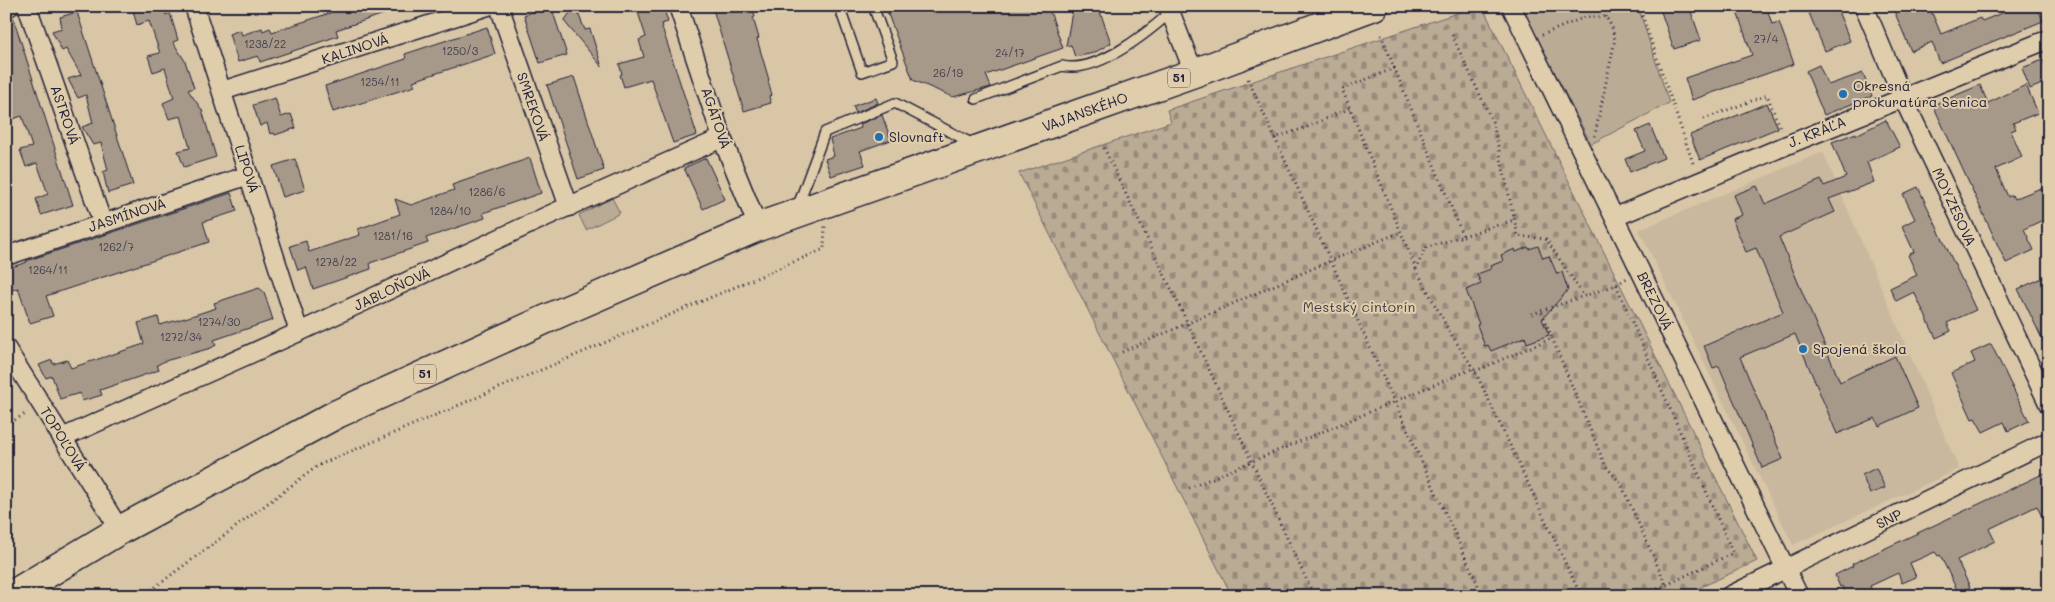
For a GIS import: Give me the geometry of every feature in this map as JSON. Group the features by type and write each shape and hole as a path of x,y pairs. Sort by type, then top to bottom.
{"main road":[{"name":"VAJANSKÉHO","path":"795,216 1194,73 1374,6"},
{"name":"51","path":"10,596 120,530 337,414 562,312 758,227 795,216"}],"street":[{"name":"ASTROVÁ","path":"27,6 102,224"},
{"name":"LIPOVÁ","path":"194,6 299,332"},
{"name":"KALINOVÁ","path":"222,91 488,6"},
{"name":"SMREKOVÁ","path":"499,6 568,207"},
{"name":"AGÁTOVÁ","path":"678,6 722,138 758,227"},
{"name":"BREZOVÁ","path":"1511,6 1799,596"},
{"name":"MOYZESOVA","path":"1864,6 1903,98 2049,405"},
{"path":"1170,9 1194,73"},
{"name":"J. KRÁĽA","path":"1615,217 2049,39"},
{"name":"JABLOŇOVÁ","path":"62,438 299,332 722,138"},
{"name":"JASMÍNOVÁ","path":"6,256 249,175"},
{"name":"TOPOĽOVÁ","path":"6,348 120,530"},
{"name":"SNP","path":"1729,596 2049,441"}],"lane":[{"path":"839,6 862,72 893,61 873,6"},
{"path":"976,99 1062,66 1072,68 1114,56 1170,9"},
{"path":"795,216 825,132 895,103 982,148"}],"path":[{"path":"1591,144 1594,140 1609,61 1615,40 1612,28 1606,17 1608,6"},
{"path":"1639,6 1700,181"},
{"path":"1536,38 1585,17 1606,17"},
{"path":"1381,35 1463,236"},
{"path":"1452,35 1492,123 1518,236 1546,239 1584,296"},
{"path":"1395,68 1342,89 1416,269 1474,370 1581,596"},
{"path":"1248,79 1483,596"},
{"path":"1704,119 1767,95 1787,145"},
{"path":"1274,138 1305,128 1350,108"},
{"path":"1104,148 1252,460 1314,596"},
{"path":"1416,269 1425,248 1514,220"},
{"path":"143,596 319,465 824,249 825,224"},
{"path":"1122,352 1401,232"},
{"path":"1532,314 1616,285 1632,275"},
{"path":"1616,285 1733,554 1642,596"},
{"path":"1540,311 1605,465 1621,484 1666,585"},
{"path":"1189,488 1394,401 1552,338"}],"shaded area":[{"name":"Spojená škola","path":"1823,152 1959,469 1793,545 1639,230"}],"green space":[{"name":"Mestský cintorín","path":"1482,6 1757,561 1682,596 1232,596 1019,173 1171,122 1167,110"},
{"path":"1521,6 1638,6 1669,103 1591,144"},
{"path":"612,198 620,213 586,230 579,215"}],"building":[{"path":"147,6 164,6 166,15 170,13 178,40 173,42 185,61 194,88 188,90 202,110 216,157 184,167 178,151 190,148 181,116 169,119 163,103 174,98 165,68 153,72 148,56 160,53 149,21 137,25 133,11"},
{"path":"328,6 399,6 399,9 336,30 338,36 260,62 258,56 238,62 229,34 240,30 242,35 262,28 263,31 270,28 272,32 330,13"},
{"path":"551,6 567,55 540,63 524,15"},
{"path":"575,6 585,30 590,29 602,67 564,21"},
{"path":"636,6 663,6 668,22 661,24 697,135 673,143 651,79 624,87 619,64 644,57 639,40 646,37"},
{"path":"712,6 752,6 755,17 753,18 759,38 757,39 772,95 769,96 771,103 744,111"},
{"path":"893,6 1048,6 1063,48 986,75 991,87 953,97 913,80 886,9"},
{"path":"1073,6 1098,6 1111,43 1094,53 1075,57 1071,45 1066,46"},
{"path":"1659,6 1689,6 1701,40 1674,49"},
{"path":"1735,6 1766,6 1772,24 1779,22 1794,64 1692,100 1685,78 1752,55"},
{"path":"1806,6 1836,6 1850,41 1825,51"},
{"path":"1892,6 1929,6 1941,34 1980,18 1982,21 2007,11 2005,6 2037,6 2043,21 1940,63 1932,42 1911,51"},
{"path":"77,12 133,185 108,193 103,172 108,170 101,143 93,145 82,127 93,123 86,95 78,98 68,79 81,75 66,49 62,51 52,31 62,28 60,17"},
{"path":"13,17 73,205 41,215 36,199 48,194 37,163 26,167 20,150 32,147 22,116 10,120 6,107 6,18"},
{"path":"487,27 495,54 413,81 415,86 333,112 325,86 406,59 405,54"},
{"path":"2043,60 2049,75 2049,81 2030,89 2022,68"},
{"name":"Okresná prokuratúra Senica","path":"1819,65 1828,85 1863,73 1872,96 1824,115 1806,71"},
{"path":"574,77 604,170 578,179 547,85"},
{"path":"1980,85 1988,103 2026,85 2038,113 2013,123 2016,129 2011,131 2022,157 1996,169 2008,197 2012,195 2014,199 2041,188 2042,191 2049,188 2049,217 2024,229 2034,250 2006,263 1933,105"},
{"path":"275,98 281,117 291,114 296,128 275,135 274,133 270,134 267,123 260,126 253,105"},
{"path":"876,98 878,103 856,113 853,106"},
{"path":"1767,103 1778,128 1700,160 1690,135"},
{"path":"882,115 891,140 860,151 865,165 831,176 825,159 834,156 830,139 861,128 860,124"},
{"path":"1886,120 1900,147 1867,162 1874,182 1829,199 1835,212 1779,237 1840,382 1895,356 1918,408 1879,426 1875,418 1837,434 1795,334 1740,357 1783,459 1762,468 1719,366 1713,368 1704,346 1783,312 1756,248 1746,252 1732,219 1742,215 1734,195 1757,186 1765,204 1821,180 1824,186 1846,177 1832,142 1856,133 1856,135"},
{"path":"1650,125 1664,158 1630,172 1625,159 1645,151 1636,131"},
{"path":"530,158 541,193 483,213 485,218 426,238 428,243 370,263 371,269 313,289 306,267 298,270 290,246 306,241 309,252 360,235 358,229 400,214 395,199 411,205 454,190 452,185"},
{"path":"706,158 725,199 703,209 684,168"},
{"path":"295,159 305,190 283,197 273,166"},
{"path":"1918,187 1976,310 1947,323 1951,331 1936,338 1914,292 1896,301 1890,288 1917,275 1908,255 1914,252 1902,226 1915,219 1903,194"},
{"path":"231,193 237,211 203,222 209,242 46,296 53,316 30,323 18,288 6,292 6,269"},
{"path":"1538,246 1543,258 1549,256 1557,274 1562,272 1568,290 1542,319 1549,335 1527,343 1525,337 1491,351 1488,345 1485,346 1466,290 1481,284 1477,274 1491,269 1490,266 1503,261 1501,255 1515,249 1516,252 1528,247 1529,249"},
{"path":"2049,275 2049,353 2018,289"},
{"path":"259,288 264,292 273,320 214,340 216,345 211,348 165,361 157,365 159,370 100,390 102,395 82,401 80,393 60,399 52,376 46,378 39,365 52,360 53,364 67,360 71,368 144,344 138,323 158,317 160,325 185,318 216,308 214,303"},
{"path":"1991,344 2029,421 2008,431 2004,422 1983,432 1975,418 1972,419 1951,373 1975,362 1971,353"},
{"path":"1876,468 1885,488 1870,494 1862,475"},
{"path":"2049,471 2049,532 2037,506 1989,529 1995,541 1957,560 1970,587 1958,592 1940,555 1938,556 1935,552 1910,563 1916,577 1902,583 1898,573 1870,586 1874,596 1847,596 1842,586 1840,587 1835,575 1853,566 1852,564"}],"place":[{"name":"Okresná prokuratúra Senica","path":"1843,94"},
{"name":"Slovnaft","path":"879,137"},
{"name":"Spojená škola","path":"1803,349"}]}
